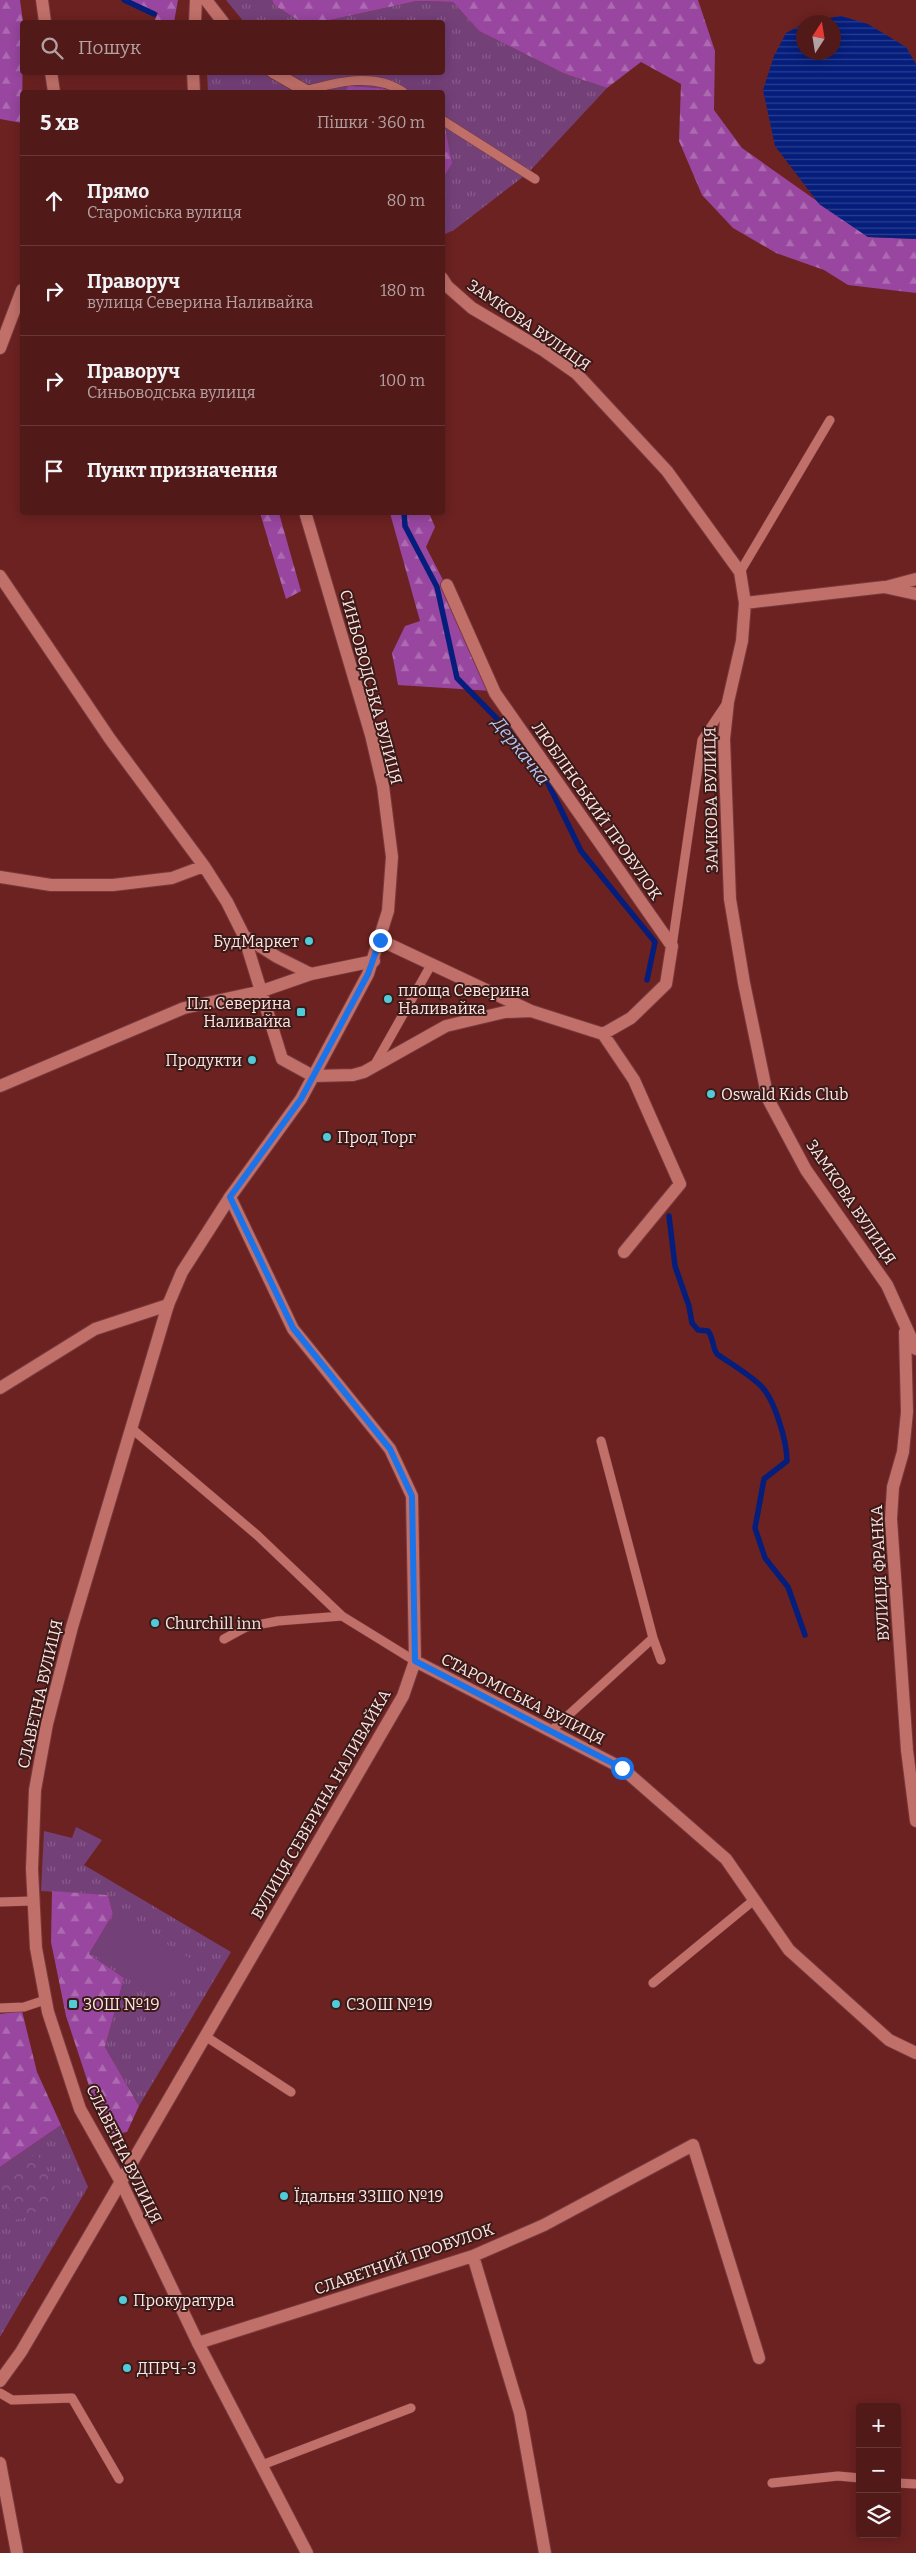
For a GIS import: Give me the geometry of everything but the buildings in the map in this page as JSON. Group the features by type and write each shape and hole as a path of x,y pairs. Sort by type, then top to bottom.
{"street":[{"path":"42,0 45,20"},
{"path":"195,20 196,0"},
{"path":"206,0 222,20"},
{"path":"51,75 54,90"},
{"path":"193,75 194,90"},
{"path":"278,75 304,90"},
{"name":"ЗАМКОВА ВУЛИЦЯ","path":"445,283 472,308 543,350 576,373 667,471 740,572 746,603 742,641 728,702 724,739 730,899 744,983 768,1100 806,1170 887,1285 916,1349"},
{"path":"0,348 4,324 20,294"},
{"name":"СИНЬОВОДСЬКА ВУЛИЦЯ","path":"168,1305 182,1272 230,1197 298,1103 374,961 388,911 392,857 383,786 371,735 306,515"},
{"path":"0,576 110,739 204,866 227,902 244,936 282,1059 313,1076 353,1075 374,1066 446,1026 505,1012 531,1011"},
{"path":"746,603 884,587 916,578"},
{"name":"ЛЮБЛІНСЬКИЙ ПРОВУЛОК","path":"448,584 495,693 672,946"},
{"path":"884,587 916,594"},
{"path":"0,876 51,885 113,885 172,878 204,866"},
{"path":"244,936 277,957 312,974"},
{"path":"380,940 531,1011 603,1034 634,1080 680,1184 624,1252"},
{"path":"603,1034 631,1018 666,984 672,946"},
{"path":"0,1086 184,1008 262,991 312,974 374,961"},
{"name":"ВУЛИЦЯ СЕВЕРИНА НАЛИВАЙКА","path":"0,2381 21,2352 403,1696 415,1661 412,1496 390,1449 293,1328 230,1197"},
{"path":"0,1388 95,1329 168,1305"},
{"name":"СЛАВЕТНА ВУЛИЦЯ","path":"168,1305 72,1627 47,1724 35,1790 32,1901 36,1948 45,2000 80,2108 121,2182 198,2343 307,2553"},
{"name":"ВУЛИЦЯ ФРАНКА","path":"905,1324 906,1412 903,1452 893,1487 890,1519 907,1750 916,1821"},
{"name":"СТАРОМІСЬКА ВУЛИЦЯ","path":"415,1661 622,1768 726,1859 789,1950 889,2040 916,2053"},
{"name":"СЛАВЕТНИЙ ПРОВУЛОК","path":"198,2343 473,2256 544,2225 693,2145 759,2358"},
{"path":"473,2256 520,2413 545,2553"},
{"path":"0,2463 17,2553"}],"lane":[{"path":"312,90 331,83 360,80 385,84 398,90"},
{"path":"445,122 535,178"},
{"path":"740,572 830,420"},
{"path":"672,946 702,740 728,702"},
{"path":"374,1066 431,964"},
{"path":"131,1428 257,1535 342,1616 415,1661"},
{"path":"601,1441 653,1638 661,1660"},
{"path":"224,1639 246,1627 254,1625 278,1621 342,1616"},
{"path":"550,1731 653,1638"},
{"path":"653,1982 754,1900"},
{"path":"0,1902 32,1901"},
{"path":"0,2008 24,2007 45,2000"},
{"path":"205,2036 292,2092"},
{"path":"0,2393 12,2400 72,2398 119,2479"},
{"path":"262,2465 411,2408"},
{"path":"772,2483 838,2476 856,2478"},
{"path":"901,2482 916,2484"}],"green space":[{"path":"0,0 20,0 23,20 20,20 20,75 22,75 22,90 20,90 20,123 0,119"},
{"path":"130,0 178,0 174,20 155,20 158,13"},
{"path":"226,0 272,0 274,5 298,20 242,20"},
{"path":"272,0 698,0 715,51 714,110 742,148 868,237 916,239 916,293 848,285 824,270 776,253 733,228 702,195 679,141 681,84 641,62 607,88 565,74 479,31 453,2 417,1 330,20 298,20 274,5"},
{"path":"417,1 453,2 479,31 565,74 607,88 528,173 454,230 445,234 445,90 208,90 207,75 445,75 445,20 330,20"},
{"path":"348,86 390,90 346,90"},
{"path":"445,128 452,163 445,175"},
{"path":"261,515 280,515 301,591 286,599"},
{"path":"391,515 430,515 435,527 426,547 442,578 492,691 398,685 392,653 405,626 420,621"},
{"path":"76,1827 102,1840 84,1865 231,1952 139,2106 105,2047 124,1978 89,1954 113,1914 108,1895 41,1891 44,1831 72,1838"},
{"path":"52,1891 108,1895 113,1914 89,1954 124,1978 105,2047 139,2106 127,2132 112,2135 92,2095 66,2016 51,1942"},
{"path":"115,1913 191,1959 167,1998 91,1953"},
{"path":"22,2011 37,2072 61,2125 0,2167 0,2014"},
{"path":"61,2125 88,2187 0,2337 0,2167"},
{"path":"37,2153 61,2199 16,2222 0,2191 0,2185 7,2170"}],"shaded area":[{"path":"841,16 868,24 906,47 916,64 916,239 868,237 819,204 775,146 763,90 774,56 786,33 796,28 796,60 841,60"}],"waterway":[{"name":"Деркачка","path":"124,0 154,14"},
{"name":"Деркачка","path":"404,515 405,526 437,587 457,678 509,731 545,777 581,851 655,942 647,980"},
{"name":"Деркачка","path":"669,1216 675,1266 689,1306 692,1323 698,1330 708,1331 717,1354 761,1386 771,1401 779,1422 785,1443 787,1461 764,1479 755,1528 765,1558 788,1587 805,1635"}],"place":[{"name":"БудМаркет","path":"309,941"},
{"name":"площа Северина Наливайка","path":"388,999"},
{"name":"Пл. Северина Наливайка","path":"301,1012"},
{"name":"Продукти","path":"252,1060"},
{"name":"Oswald Kids Club","path":"711,1094"},
{"name":"Прод Торг","path":"327,1137"},
{"name":"Churchill inn","path":"155,1623"},
{"name":"ЗОШ №19","path":"73,2004"},
{"name":"СЗОШ №19","path":"336,2004"},
{"name":"Їдальня ЗЗШО №19","path":"284,2196"},
{"name":"Прокуратура","path":"123,2300"},
{"name":"ДПРЧ-3","path":"127,2368"}],"route":[{"path":"380,940 368,974 301,1099 230,1197 293,1328 390,1449 412,1496 412,1621 415,1661 622,1768"}]}
